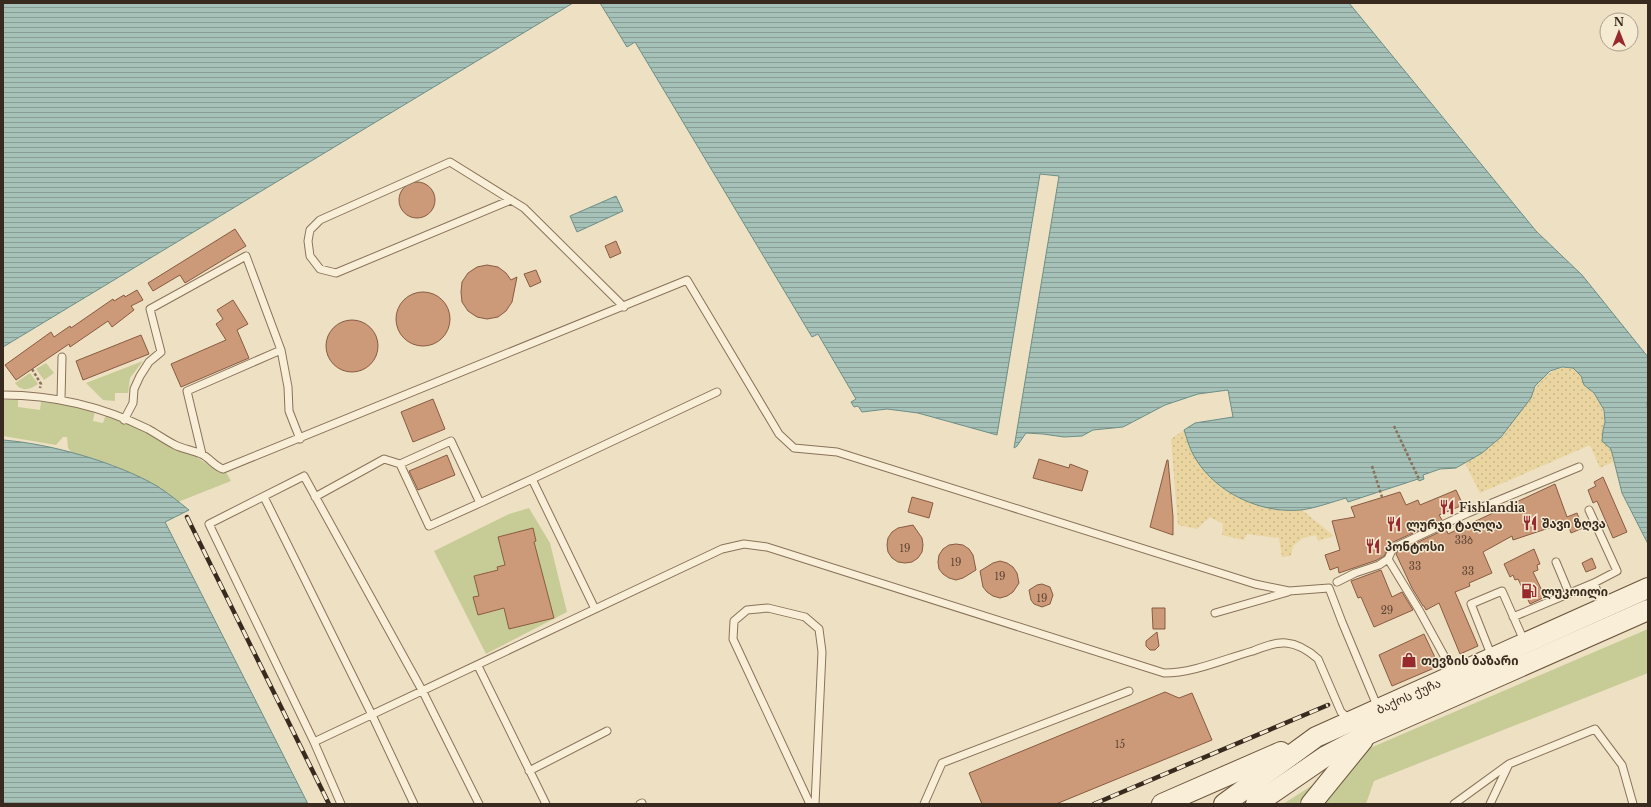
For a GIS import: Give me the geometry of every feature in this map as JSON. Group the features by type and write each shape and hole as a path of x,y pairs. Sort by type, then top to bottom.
{"main road":[{"name":"ბაქოს ქუჩა","path":"1224,804 1316,737 1648,588"},
{"name":"ბაქოს ქუჩა","path":"1256,804 1326,756 1368,734 1642,613"},
{"path":"1311,804 1368,734"},
{"path":"1162,804 1316,737"}],"lane":[{"path":"511,200 336,273 320,269 310,256 308,241 310,230 320,220 450,162 524,208 624,307"},
{"path":"124,420 133,403 134,389 140,376 149,362 161,352 150,309 246,256 281,350 288,387 290,411 300,439"},
{"path":"3,395 61,400 107,412 148,430 175,445 202,454 218,468 223,469 300,439 687,280 779,434 794,448 837,452 1255,584 1289,592"},
{"path":"202,454 187,391 281,350"},
{"path":"61,400 62,357"},
{"path":"400,464 429,526 717,392"},
{"path":"315,497 384,459 400,464 451,441 480,503"},
{"path":"1337,582 1355,573 1379,565 1388,558 1393,548 1468,513 1579,468"},
{"path":"341,804 314,742 209,524 304,476 423,692 479,804"},
{"path":"532,478 595,609"},
{"path":"264,497 372,715 414,804"},
{"path":"1513,617 1594,583 1617,571 1589,510"},
{"path":"314,742 478,666 722,549 744,544 767,547 1164,673 1180,673 1269,646 1285,643 1300,647 1312,653 1318,659 1341,712 1351,721"},
{"path":"1388,558 1419,610 1454,674"},
{"path":"1556,562 1569,593"},
{"path":"1594,583 1605,607"},
{"path":"1215,613 1289,592 1330,588 1342,622 1378,708"},
{"path":"1492,657 1471,604 1502,591 1525,643"},
{"path":"810,804 733,638 734,621 747,610 768,608 805,617 819,629 822,652 815,804"},
{"path":"478,666 546,804"},
{"path":"924,804 942,763 1129,691"},
{"path":"1454,804 1509,764 1595,729 1622,765 1633,804"},
{"path":"529,771 607,731"},
{"path":"1490,804 1509,764"}],"path":[{"path":"32,369 42,384 37,397"},
{"path":"1394,426 1419,479"},
{"path":"1372,466 1382,497"}],"green space":[{"path":"143,361 130,378 128,393 115,393 115,401 103,400 86,383"},
{"path":"46,363 54,373 44,380 36,369"},
{"path":"30,373 38,384 29,389 23,389 17,386 15,383"},
{"path":"3,400 18,400 18,407 40,410 41,402 75,405 95,410 93,421 103,423 106,414 186,450 213,468 226,472 231,481 178,502 158,487 113,465 73,454 68,448 67,437 63,437 56,445 3,436"},
{"path":"529,508 550,543 567,612 486,654 434,551 509,514"},
{"path":"1648,629 1648,673 1374,781 1366,804 1323,804 1370,748"},
{"path":"1316,783 1298,804 1283,804"}],"sand":[{"path":"1562,367 1573,368 1582,377 1585,385 1598,400 1603,411 1603,430 1611,449 1613,462 1600,468 1590,445 1480,493 1465,463 1482,453 1531,398 1539,383 1547,375"},
{"path":"1184,430 1194,456 1226,491 1251,503 1278,509 1302,510 1334,536 1318,541 1316,535 1303,538 1293,546 1291,556 1282,557 1279,538 1247,534 1244,540 1222,535 1223,524 1210,517 1197,529 1178,525 1171,439"}],"water":[{"path":"3,3 573,3 3,347"},
{"path":"600,3 1349,3 1536,231 1582,275 1648,357 1648,544 1622,493 1611,449 1602,441 1605,422 1604,410 1594,393 1584,385 1581,376 1573,368 1562,367 1550,371 1535,386 1531,398 1501,437 1482,453 1456,468 1440,469 1423,475 1424,479 1419,481 1418,479 1348,502 1346,498 1301,510 1270,508 1254,504 1240,498 1213,480 1194,456 1184,430 1195,423 1233,417 1228,390 1198,394 1165,405 1123,427 1093,430 1082,436 1064,437 1026,433 1014,448 1059,176 1040,174 997,435 918,413 887,409 862,412 858,406 854,407 851,402 856,399 818,334 812,337 635,42 627,47"},
{"path":"616,196 623,211 577,232 570,216"},
{"path":"3,440 22,442 62,450 122,469 157,486 189,510 165,522 308,804 3,804"}],"building":[{"path":"417,182 430,187 435,200 430,213 417,218 404,213 399,200 404,187"},
{"path":"235,229 246,246 185,283 180,275 153,291 148,283"},
{"path":"616,241 621,253 610,258 605,246"},
{"path":"487,265 498,267 506,273 511,280 517,277 512,302 506,311 498,317 487,319 477,317 468,311 462,302 461,292 462,282 468,273 477,267"},
{"path":"536,270 541,282 530,287 524,274"},
{"path":"137,290 143,300 131,306 134,310 112,327 108,321 70,347 69,344 16,380 5,365 51,332 54,337 70,326 71,328 113,299 114,301 124,295 125,297"},
{"path":"423,292 438,297 442,300 445,304 450,319 445,334 442,338 438,341 423,346 408,341 404,338 401,334 396,319 401,304 404,300 408,297"},
{"path":"233,300 248,324 237,330 249,358 181,387 171,364 226,340 216,324 223,319 217,310"},
{"path":"347,320 357,320 371,327 378,341 378,351 371,365 357,372 347,372 337,368 330,361 326,351 326,341 330,331 337,324"},
{"path":"141,335 149,354 83,380 76,361"},
{"path":"433,399 445,429 413,442 401,412"},
{"path":"447,455 455,475 418,490 409,471"},
{"path":"1039,459 1069,468 1070,464 1088,471 1082,491 1033,478"},
{"path":"1167,460 1173,517 1173,535 1150,527"},
{"path":"1603,477 1627,532 1613,538 1597,501 1593,503 1588,490 1596,486 1594,482"},
{"path":"1555,484 1567,517 1577,513 1583,528 1571,533 1567,522 1513,540 1512,536 1483,552 1492,573 1469,583 1470,586 1455,592 1478,646 1460,654 1439,603 1426,610 1412,588 1396,554 1397,552 1446,529 1448,534"},
{"path":"1456,490 1463,505 1439,515 1442,520 1391,543 1384,556 1377,560 1339,573 1338,567 1330,570 1325,555 1340,550 1332,521 1355,517 1351,507 1400,492 1406,505 1418,500 1420,505"},
{"path":"912,497 933,503 929,518 908,512"},
{"path":"913,525 922,538 922,552 918,558 912,562 898,562 892,558 888,552 888,538 892,532 898,528"},
{"path":"533,528 536,541 534,542 554,618 509,629 504,608 478,615 473,597 479,596 474,576 498,570 497,567 505,565 498,537"},
{"path":"949,545 963,545 969,549 973,555 976,570 963,578 956,580 943,574 939,569 938,562 939,555 943,549"},
{"path":"1534,549 1540,564 1537,565 1538,570 1533,572 1545,597 1530,604 1518,579 1515,580 1513,575 1510,577 1504,564"},
{"path":"1592,558 1596,568 1586,572 1582,563"},
{"path":"1000,561 1013,567 1017,573 1019,583 1013,592 1000,598 993,596 983,587 980,571 993,563"},
{"path":"1381,570 1392,597 1402,592 1413,610 1374,627 1361,597 1358,598 1351,581"},
{"path":"1042,584 1050,587 1053,595 1050,604 1042,607 1034,604 1031,600 1029,590"},
{"path":"1152,608 1165,608 1165,629 1153,629"},
{"path":"1157,632 1159,646 1155,650 1150,650 1146,646 1146,641"},
{"name":"თევზის ბაზარი","path":"1424,634 1439,666 1392,686 1379,655"},
{"path":"1165,692 1179,698 1192,693 1212,740 1056,804 982,804 969,773"}],"railway":[{"path":"187,517 329,804"},
{"path":"1094,804 1328,705"}],"place":[{"name":"Fishlandia","path":"1447,507"},
{"name":"შავი ზღვა","path":"1530,523"},
{"name":"ლურჯი ტალღა","path":"1394,524"},
{"name":"პონტოსი","path":"1373,546"},
{"name":"ლუკოილი","path":"1529,591"},
{"name":"თევზის ბაზარი","path":"1409,660"}]}
